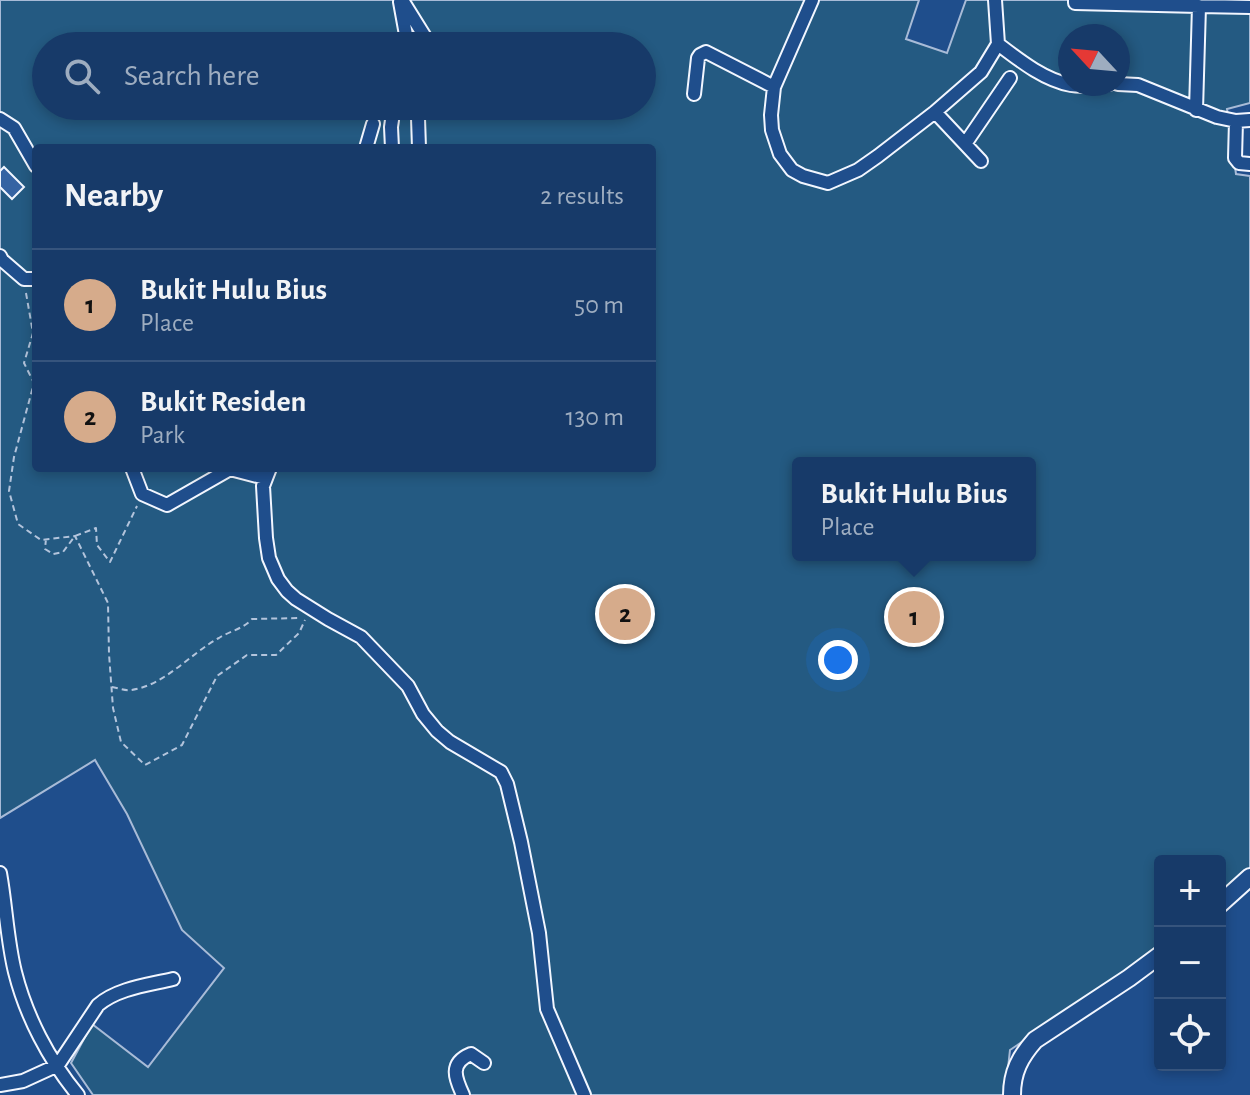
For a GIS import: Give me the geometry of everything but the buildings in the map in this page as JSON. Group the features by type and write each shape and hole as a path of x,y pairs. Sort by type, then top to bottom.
{"main road":[{"path":"1226,899 1250,877"},
{"path":"1012,1095 1015,1068 1035,1040 1154,959"}],"street":[{"path":"401,0 406,32"},
{"path":"401,0 422,32"},
{"path":"812,0 774,87 772,130 780,154 792,170 828,183 858,170 935,112 981,72 998,44 995,0"},
{"path":"1075,0 1075,3 1250,7"},
{"path":"1196,110 1199,6"},
{"path":"998,44 1025,64 1058,80"},
{"path":"694,94 698,58 706,52 774,87"},
{"path":"965,144 1010,78"},
{"path":"1130,85 1138,85 1217,117 1250,120"},
{"path":"935,112 981,161"},
{"path":"0,119 14,128 32,159"},
{"path":"392,120 392,144"},
{"path":"418,120 419,144"},
{"path":"1236,121 1235,158 1239,163 1250,164"},
{"path":"367,144 373,124"},
{"path":"1235,143 1250,143"},
{"path":"0,256 30,279"},
{"path":"134,472 142,494 167,505 225,472"},
{"path":"267,473 263,486 269,558 287,591 361,637 408,686 423,714 437,731 501,772 507,784 521,842 539,933 547,1009 584,1095"},
{"path":"0,873 15,970 22,994 34,1026 78,1095"},
{"path":"0,1085 23,1081 58,1065 105,999 116,993 173,979"},
{"path":"463,1095 456,1074 460,1061 471,1054 484,1063"},
{"path":"23,1081 32,1095"}],"path":[{"path":"30,279 32,315"},
{"path":"32,336 24,363 32,379"},
{"path":"32,390 14,457 9,491 18,524 41,540 75,536 96,528 97,545 110,562 142,494"},
{"path":"46,539 45,549 53,554 63,552 75,536"},
{"path":"75,536 108,603 111,687 121,742 145,765 182,745 217,676 247,655 276,655 299,633 306,617 252,619 216,639 151,685 129,691 111,687"}],"shaded area":[{"path":"0,0 919,0 906,39 947,53 966,0 1250,0 1250,103 1227,109 1236,174 1250,176 1250,868 1226,890 1226,855 1154,855 1154,953 1010,1050 1005,1095 93,1095 71,1063 92,1024 148,1067 224,968 182,930 127,814 95,760 0,818"}],"place":[{"name":"Bukit Residen","path":"625,614"},
{"name":"Bukit Hulu Bius","path":"914,617"}]}
